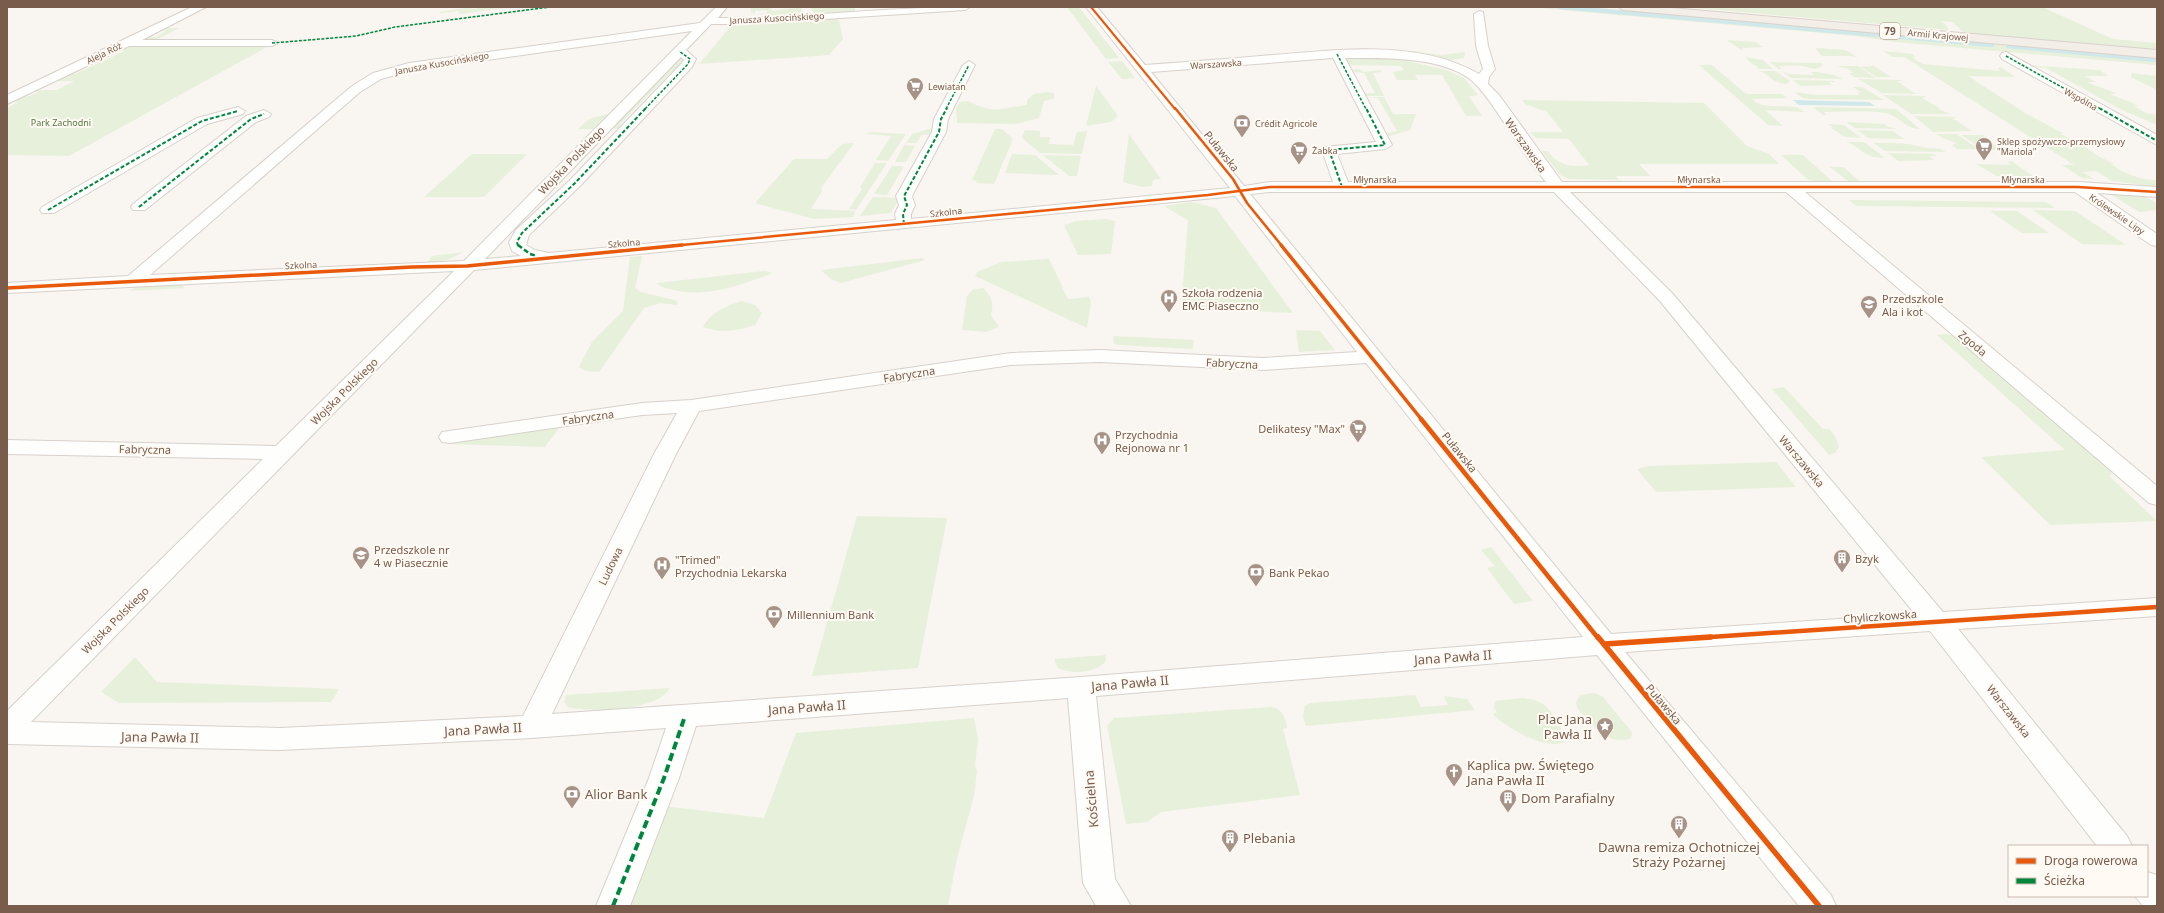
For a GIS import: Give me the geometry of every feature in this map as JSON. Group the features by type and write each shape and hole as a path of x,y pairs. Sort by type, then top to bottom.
{"main road":[{"name":"Armii Krajowej","path":"1623,7 2157,54"}],"street":[{"name":"Aleja Róż","path":"7,100 201,7"},
{"name":"Wojska Polskiego","path":"7,729 283,453 722,7"},
{"name":"Janusza Kusocińskiego","path":"133,281 356,89 377,76 429,64 706,23 965,7"},
{"name":"Puławska","path":"1091,7 1213,154 1247,203 1371,357 1819,906"},
{"path":"1479,14 1482,46 1477,62 1489,69 1483,77 1482,83"},
{"path":"126,43 272,43"},
{"name":"Wojska Polskiego","path":"553,258 530,254 519,249 517,242 519,238 546,209 575,183 626,131 688,64 690,59 688,56 679,51"},
{"path":"1337,54 1385,144 1329,150 1342,187"},
{"name":"Warszawska","path":"1142,69 1337,54 1392,54 1421,58 1448,65 1468,72 1482,83 1558,187 1666,297 1936,621 2115,845"},
{"name":"Wspólna","path":"2006,56 2157,141"},
{"name":"Warszawska","path":"1448,65 1477,62"},
{"path":"904,224 903,214 907,205 904,196 939,132 941,119 968,65"},
{"path":"48,210 202,121 238,111"},
{"path":"139,206 251,119 264,114"},
{"name":"Młynarska","path":"1240,191 1270,187 2078,187 2157,192"},
{"name":"Zgoda","path":"1790,187 2157,498"},
{"name":"Królewskie Lipy","path":"2078,187 2157,240"},
{"name":"Szkolna","path":"7,288 412,267 467,266 1240,191"},
{"name":"Fabryczna","path":"450,437 642,409 691,406 1012,359 1100,356 1263,364 1299,363 1371,357"},
{"name":"Ludowa","path":"532,727 665,454 691,406"},
{"name":"Fabryczna","path":"7,447 283,453"},
{"name":"Chyliczkowska","path":"1605,644 2157,607"},
{"name":"Jana Pawła II","path":"7,733 280,739 532,727 1081,687 1605,644"},
{"name":"Kościelna","path":"1081,687 1099,883 1114,906"},
{"path":"613,906 664,778 685,716"},
{"path":"2148,887 2157,898"}],"green space":[{"path":"481,7 459,11 487,7 510,7 460,14 458,11 439,12"},
{"path":"750,7 771,8 771,11 798,7 801,8 803,13 774,16 758,14 767,13 766,10 755,11 755,14 751,12"},
{"path":"855,7 855,11 814,13 811,8"},
{"path":"1067,7 1079,7 1119,58 1106,59"},
{"path":"1528,7 1578,7 2157,59 2157,65 1895,42 1856,36"},
{"path":"1683,7 2042,7 2113,39 2157,43 2157,51 1967,33 1962,31 1952,22 1940,21 1946,25 1949,30"},
{"path":"833,19 839,20 843,39 829,55 699,64 731,26"},
{"path":"161,28 179,28 158,39 268,39 141,41 145,37 156,37 166,31 157,31"},
{"path":"1727,40 1755,42 1763,47 1742,48 1744,50 1741,50"},
{"name":"Park Zachodni","path":"131,45 267,47 69,156 7,155 7,108 18,102 9,102 39,92 30,92 34,90 57,90 74,81 52,81 66,74 75,74 125,51 117,50"},
{"path":"1816,48 1846,50 1858,58 1851,56 1822,56"},
{"path":"1412,51 1441,55 1465,52 1464,58 1451,60 1410,53"},
{"path":"1883,51 1913,54 1915,57 1912,57 1922,64 2000,71 1998,68 2001,67 2015,77 1968,76 2025,113 2063,133 2060,134 2076,141 2098,156 2114,164 2111,164 2122,171 2139,178 2157,180 2157,187 2112,181 2096,171 2082,172 2094,179 2082,178 2062,165 2074,165 1904,57 1893,57"},
{"path":"681,57 685,61 679,68 670,73 620,124 622,128 612,129"},
{"path":"1377,57 1407,61 1446,70 1464,78 1478,95 1469,96 1482,116 1466,116 1442,75 1415,75 1418,80 1397,80 1393,72 1404,70 1401,66 1352,65 1348,64 1344,58"},
{"path":"1745,57 1763,60 1773,69 1756,69 1758,67 1752,64"},
{"path":"1122,61 1135,78 1122,79 1108,62"},
{"path":"1770,62 1821,63 1823,65 1815,69 1799,66 1779,66 1782,69 1779,69"},
{"path":"1699,65 1712,65 1746,94 1782,94 1787,98 1752,99 1757,103 1771,106 1792,107 1805,112 1765,110 1783,126 1768,125"},
{"path":"2026,65 2099,70 2109,76 2085,76 2096,82 2088,82 2109,90 2116,94 2110,94 2139,106 2134,106 2146,113 2157,115 2157,125 2120,109 2046,68"},
{"path":"1837,66 1858,66 1875,78 1854,77 1849,73 1853,73 1849,69"},
{"path":"1874,66 1891,77 1876,77 1861,67"},
{"path":"1359,69 1363,72 1381,70 1381,72 1373,73 1384,96 1364,96 1365,93 1375,93 1364,73 1351,70"},
{"path":"1759,71 1775,71 1790,81 1787,84 1777,82 1763,72"},
{"path":"1781,71 1789,74 1814,75 1811,72 1823,73 1843,79 1791,78"},
{"path":"2132,73 2157,76 2157,90 2131,77"},
{"path":"1858,79 1900,80 1901,81 1897,81 1914,93 1920,94 1882,93"},
{"path":"1793,80 1835,82 1829,82 1832,85 1801,86"},
{"path":"1096,86 1118,116 1111,122 1086,126"},
{"path":"1853,87 1862,87 1884,100 1809,99 1803,98 1794,92 1817,95 1860,95 1857,93 1861,92"},
{"path":"1048,92 1054,93 1054,99 1044,101 1039,118 1016,124 957,123 956,108 960,102 968,101 985,108 1004,109 1027,105 1027,100 1034,94"},
{"path":"1883,95 1925,96 1926,97 1922,98 1941,109 1938,109 1950,114 1911,114"},
{"path":"1365,97 1384,97 1393,114 1416,114 1410,130 1386,137 1388,133 1397,131 1378,98"},
{"path":"1522,100 1704,103 1747,146 1769,154 1779,164 1639,164 1650,176 1616,176 1619,180 1569,179 1560,175 1542,151 1547,151 1556,160 1571,166 1589,165 1569,139 1536,138 1530,132 1563,132 1547,112 1525,104"},
{"path":"1813,107 1896,109 1920,129 1910,127 1890,114 1861,111 1824,112 1826,115 1823,115"},
{"path":"608,114 593,129 578,129 589,119"},
{"path":"1914,116 1955,117 1956,118 1952,118 1972,131 1933,132"},
{"path":"1846,122 1884,124 1897,129 1855,128"},
{"path":"1828,124 1844,125 1861,138 1845,137 1831,128 1833,127"},
{"path":"936,127 932,134 922,135 916,143 906,143 912,134"},
{"path":"995,129 1002,129 1013,139 994,184 976,183 977,181 972,180"},
{"path":"1025,130 1040,131 1040,137 1050,137 1049,144 1073,145 1077,132 1087,131 1082,154 1040,153 1022,138"},
{"path":"1858,130 1893,131 1904,139 1868,138"},
{"path":"871,132 906,134 888,161 876,160 891,136 866,134"},
{"path":"1129,134 1161,179 1153,180 1152,186 1142,187 1123,182"},
{"path":"1936,134 1956,134 1979,149 1957,149 1952,145 1957,143 1942,138"},
{"path":"1961,135 1983,135 1985,137 1981,137 1990,141 2002,151 1981,148"},
{"path":"1846,142 1864,142 1885,158 1871,156"},
{"path":"854,143 821,188 822,191 811,209 855,211 853,217 814,219 755,203 794,159 827,159 842,144"},
{"path":"1874,143 1910,144 1925,148 1940,149 1946,152 1885,151"},
{"path":"904,145 915,146 906,162 895,162"},
{"path":"1888,153 1934,154 1937,156 1929,156 1934,160 1898,161"},
{"path":"472,154 527,154 484,197 424,197"},
{"path":"1012,154 1035,155 1059,175 1005,173"},
{"path":"1043,155 1081,156 1077,176 1069,176"},
{"path":"1781,155 1803,155 1832,181 1814,181 1807,179"},
{"path":"2007,161 2011,161 2033,176 1997,176 1976,164 2012,165"},
{"path":"875,163 887,163 856,210 849,209 862,189 860,187"},
{"path":"892,166 904,166 887,195 874,194"},
{"path":"1830,167 1843,167 1861,182 1848,181"},
{"path":"2112,195 2144,195 2157,204 2157,210 2139,212"},
{"path":"873,197 899,198 891,213 860,216"},
{"path":"1849,200 2046,202 2055,208 1856,206"},
{"path":"1192,202 1216,208 1293,313 1181,308 1188,220 1164,206"},
{"path":"2033,210 2075,211 2126,245 2082,244"},
{"path":"1990,211 2017,211 2049,233 2022,233"},
{"path":"1105,219 1115,221 1111,254 1078,255 1064,225 1076,221"},
{"path":"464,252 447,260 427,263 432,256"},
{"path":"642,256 635,288 641,292 678,301 677,305 660,303 644,308 599,372 585,371 579,367 592,342 623,311 630,257"},
{"path":"922,258 925,260 841,283 831,279 821,270"},
{"path":"1049,259 1068,299 1089,297 1091,302 1087,328 975,276 977,272 1002,262"},
{"path":"765,271 773,273 736,286 712,291 686,292 664,288 657,283"},
{"path":"180,283 185,288 129,291 140,285"},
{"path":"983,288 990,297 992,304 991,315 999,327 986,332 962,330 967,296 972,290"},
{"path":"742,301 755,305 762,313 755,325 729,331 703,327 710,317 720,310"},
{"path":"1296,330 1320,331 1335,350 1299,352"},
{"path":"1946,334 1956,336 2108,466 2112,474 2109,476 2157,521 2050,525 1981,457 2065,450 1937,335"},
{"path":"1113,336 1194,340 1193,349 1119,345 1114,344"},
{"path":"1784,387 1823,429 1829,429 1835,436 1839,447 1836,452 1829,455 1772,389"},
{"path":"548,428 559,428 545,447 449,444 452,441"},
{"path":"1776,462 1796,487 1656,492 1637,469 1649,466"},
{"path":"857,516 947,518 918,668 812,676"},
{"path":"1491,547 1533,601 1514,604 1487,568 1495,566 1481,550"},
{"path":"1105,655 1106,661 1102,665 1084,672 1070,672 1058,668 1054,659"},
{"path":"135,657 157,682 339,689 331,702 119,703 101,692"},
{"path":"670,688 663,696 652,702 639,706 607,710 592,710 568,707 564,702 566,695"},
{"path":"1594,693 1603,697 1631,731 1631,738 1617,740 1605,735 1579,710 1576,702 1580,695"},
{"path":"1415,695 1421,707 1448,705 1444,696 1467,699 1475,710 1306,726 1303,717 1305,706 1310,703"},
{"path":"1523,698 1532,699 1547,707 1561,728 1564,742 1557,744 1537,741 1506,725 1493,714 1497,712 1494,708 1495,701"},
{"path":"1272,707 1278,709 1283,714 1286,721 1287,728 1283,729 1300,795 1161,812 1147,822 1126,824 1107,726 1114,718"},
{"path":"974,718 978,739 975,766 977,771 974,796 956,862 948,906 626,906 663,806 764,818 796,733"}],"water":[{"path":"1793,100 1869,102 1875,106 1799,105"}],"waterway":[{"path":"1560,7 1992,45"},
{"path":"2008,46 2157,60"}],"marked path":[{"path":"272,43 356,36 395,27 550,7"},
{"path":"537,256 518,247 517,242 522,233 575,183 688,64 690,59 679,51"},
{"path":"1337,54 1385,145 1329,150 1342,187"},
{"path":"2006,56 2157,141"},
{"path":"904,224 903,214 907,205 904,196 939,132 941,119 969,65"},
{"path":"48,210 202,121 238,111"},
{"path":"139,207 251,119 264,114"},
{"path":"613,906 664,778 685,716"}],"cycle path":[{"path":"1091,7 1233,179 1247,203 1638,687 1819,906"},
{"path":"7,288 412,267 467,266 1208,195 1270,187 2078,187 2157,192"},
{"path":"1605,644 2157,607"}],"place":[{"name":"Lewiatan","path":"915,101"},
{"name":"Crédit Agricole","path":"1242,138"},
{"name":"Sklep spożywczo-przemysłowy \"Mariola\"","path":"1984,161"},
{"name":"Żabka","path":"1299,165"},
{"name":"Szkoła rodzenia EMC Piaseczno","path":"1169,313"},
{"name":"Przedszkole Ala i kot","path":"1869,319"},
{"name":"Delikatesy \"Max\"","path":"1358,443"},
{"name":"Przychodnia Rejonowa nr 1","path":"1102,455"},
{"name":"Przedszkole nr 4 w Piasecznie","path":"361,570"},
{"name":"Bzyk","path":"1842,573"},
{"name":"\"Trimed\" Przychodnia Lekarska","path":"662,580"},
{"name":"Bank Pekao","path":"1256,587"},
{"name":"Millennium Bank","path":"774,629"},
{"name":"Plac Jana Pawła II","path":"1605,741"},
{"name":"Kaplica pw. Świętego Jana Pawła II","path":"1454,787"},
{"name":"Alior Bank","path":"572,809"},
{"name":"Dom Parafialny","path":"1508,813"},
{"name":"Dawna remiza Ochotniczej Straży Pożarnej","path":"1679,839"},
{"name":"Plebania","path":"1230,853"}]}
